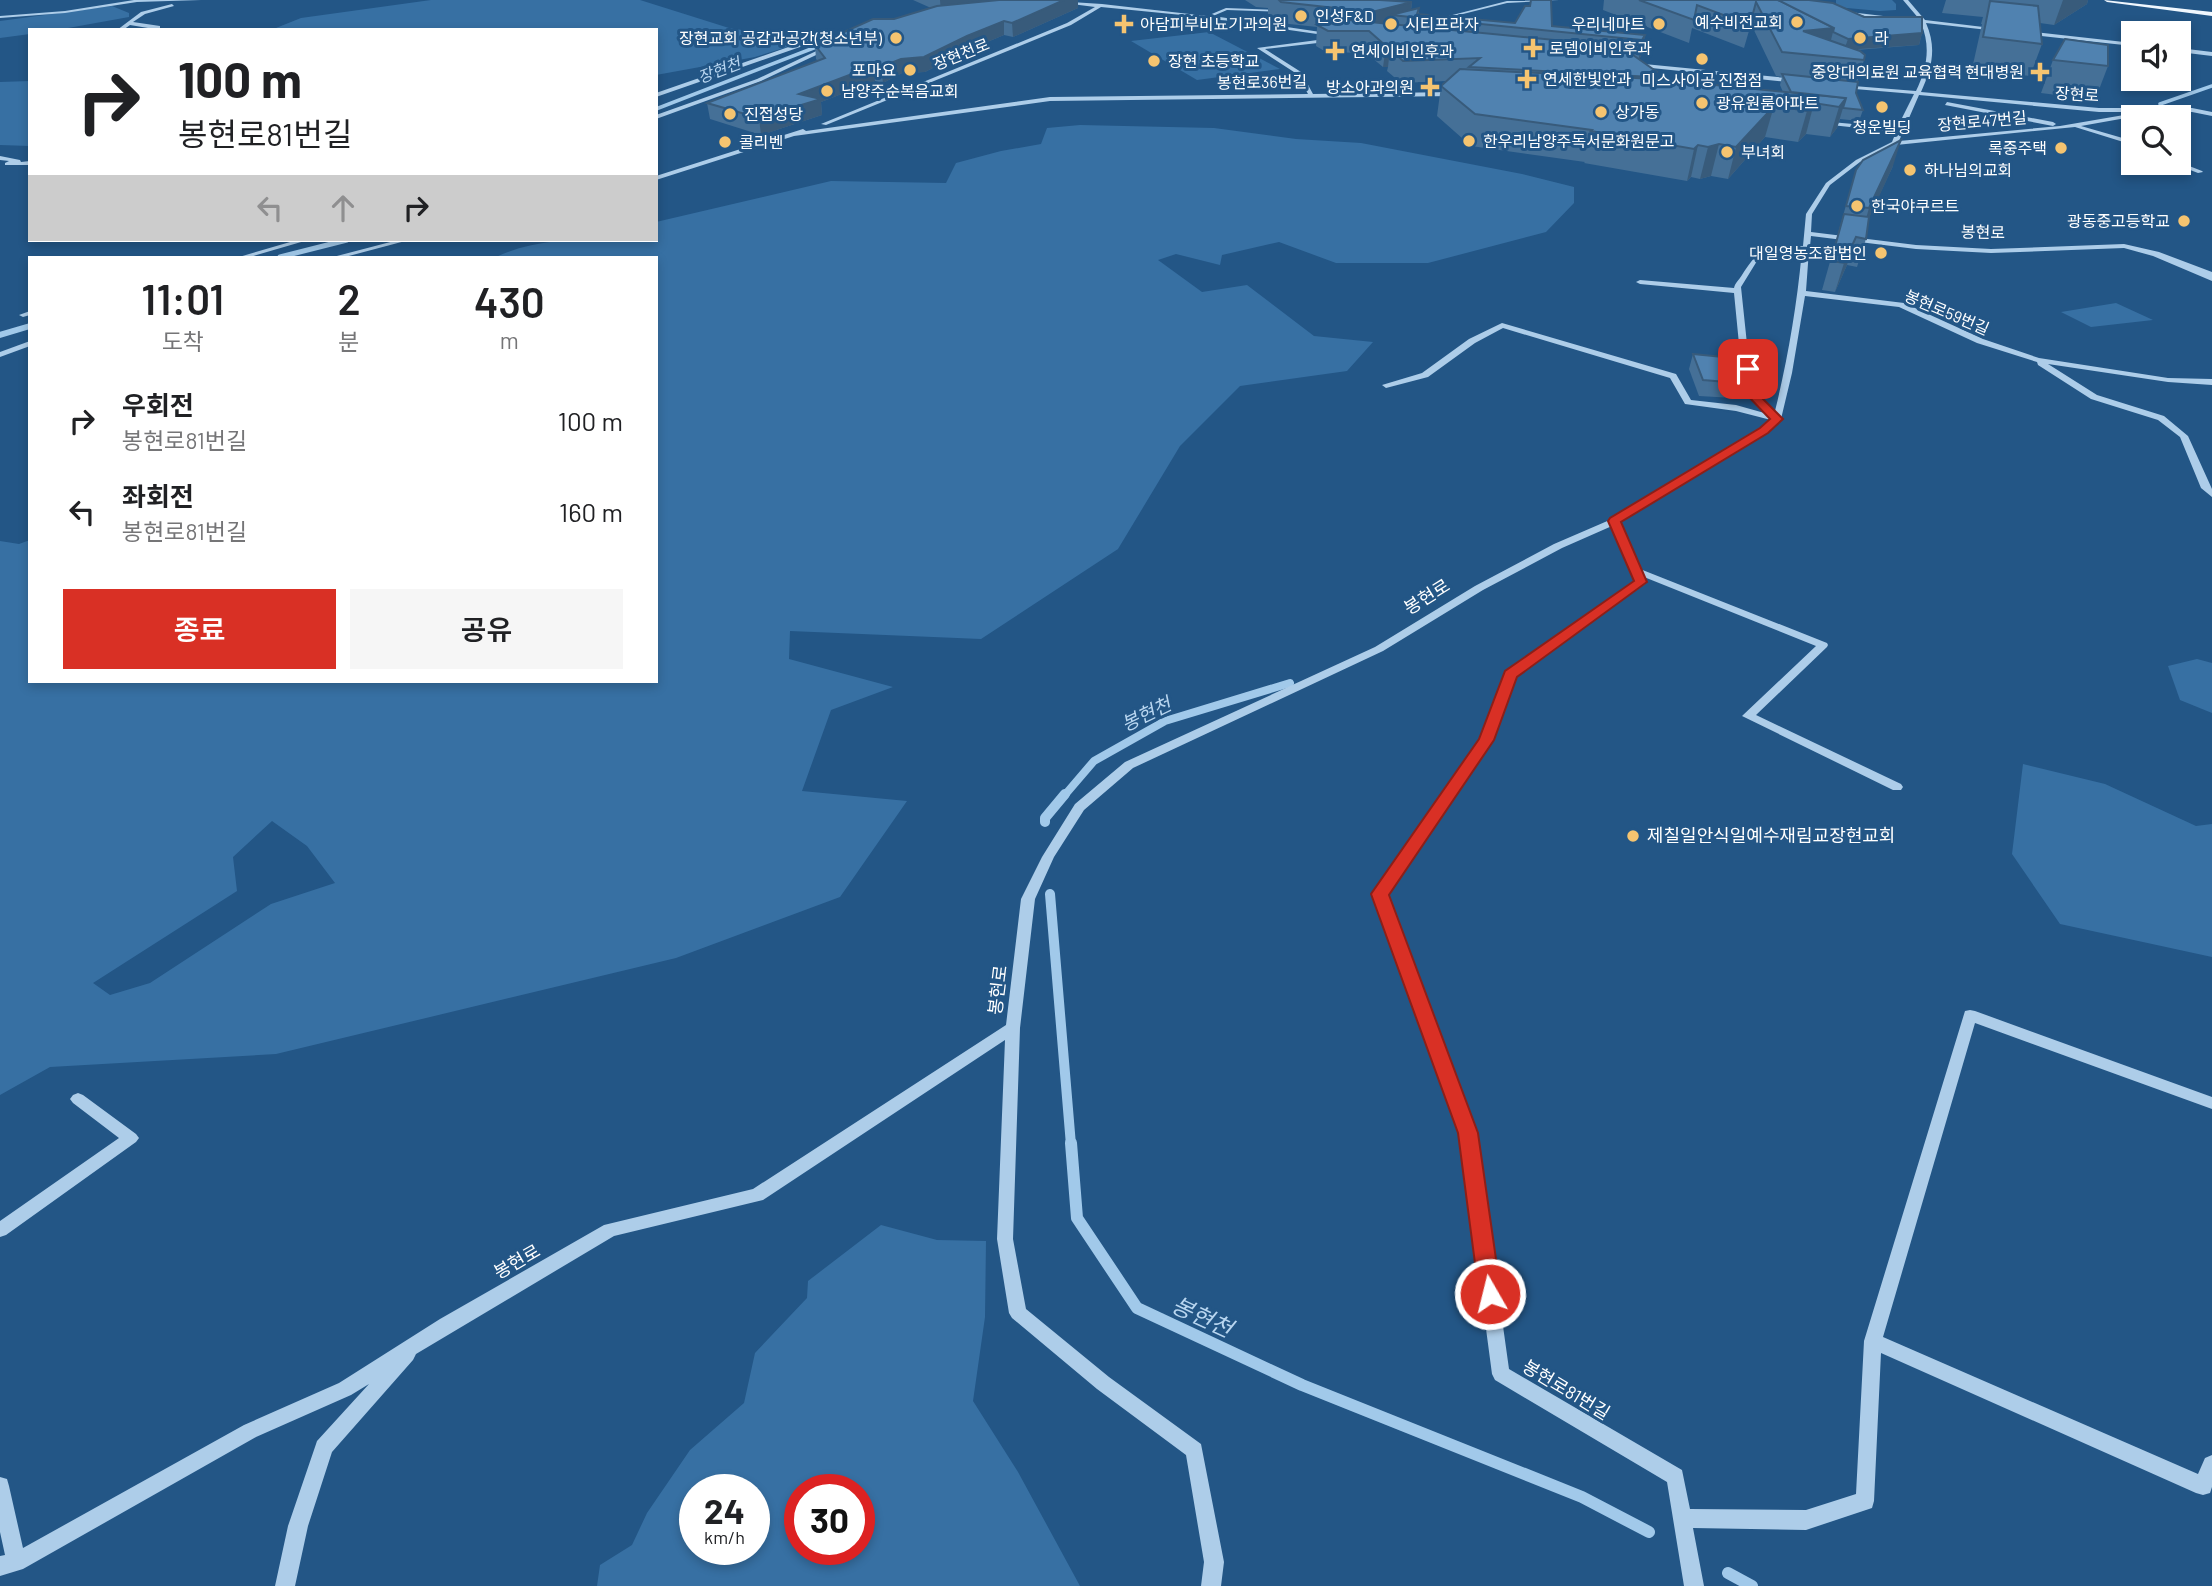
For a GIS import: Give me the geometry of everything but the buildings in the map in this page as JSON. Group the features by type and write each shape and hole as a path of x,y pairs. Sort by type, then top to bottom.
{"main road":[{"path":"2107,0 2212,13"},
{"path":"2134,0 2212,13"}],"street":[{"path":"0,17 65,12 137,1 197,0"},
{"path":"122,28 150,11 197,0"},
{"path":"1042,0 1208,17 1339,35"},
{"name":"장현천로","path":"658,177 824,124 1024,43 1088,15 1112,0"},
{"path":"1431,20 1507,2 1556,0"},
{"path":"1777,419 1802,293 1809,214 1828,184 1858,161 1895,143 1898,130 1931,59 1929,39 1923,21 1905,0"},
{"path":"1032,7 1068,3"},
{"path":"1208,17 1226,9 1286,11"},
{"path":"1832,11 2002,30"},
{"path":"129,23 158,28"},
{"path":"2015,32 2121,44"},
{"path":"1311,95 1299,73 1261,48 1333,40 1339,35"},
{"path":"658,94 822,37 854,37 759,80 658,116"},
{"path":"2191,51 2212,54"},
{"path":"1625,64 1808,82"},
{"path":"1671,80 1678,69"},
{"path":"1866,80 1875,89"},
{"name":"장현로","path":"1835,85 2121,111"},
{"name":"봉현로36번길","path":"795,134 1051,99 1463,94"},
{"name":"장현로47번길","path":"1916,94 1952,105 2071,125"},
{"name":"장현로","path":"2192,110 2212,103"},
{"name":"장현로","path":"2192,110 2212,114"},
{"name":"장현로47번길","path":"1895,143 2121,117"},
{"path":"1812,121 1898,130"},
{"path":"824,124 835,127"},
{"path":"2071,125 2121,138"},
{"path":"0,158 18,161 4,165"},
{"path":"4,165 28,163"},
{"path":"2191,169 2200,172"},
{"name":"봉현로","path":"1809,234 1916,247 1991,251 2123,246 2156,254 2212,277"},
{"path":"247,256 297,242"},
{"path":"341,256 397,242"},
{"path":"1777,419 1753,395 1743,344 1737,286 1747,277 1756,258 1768,250 1808,248"},
{"path":"1640,282 1738,291"},
{"name":"봉현로59번길","path":"1802,293 1901,305 1980,341 2038,360 2168,380 2212,382"},
{"path":"1386,385 1425,375 1472,341 1502,325 1673,376 1688,402 1736,408 1777,419"},
{"path":"0,355 28,344"},
{"name":"봉현로59번길","path":"2038,360 2094,397 2161,418 2184,436 2206,488 2212,494"},
{"name":"봉현로","path":"8,1564 250,1432 345,1389 416,1343 610,1230 757,1195 1013,1028 1028,898 1048,857 1079,807 1129,765 1379,649 1479,588 1558,546 1615,521 1764,430 1777,419"},
{"path":"1615,521 1638,571 1824,645 1748,716 1897,787"},
{"name":"봉현로81번길","path":"1638,571 1641,582 1510,674 1487,740 1380,894 1468,1133 1501,1374 1675,1477 1694,1586"},
{"path":"1682,1518 1806,1520 1865,1501 1873,1341 1970,1015 2212,1103"},
{"path":"1013,1028 1005,1239 1018,1313 1103,1383 1194,1450 1214,1562 1211,1586"},
{"path":"0,1230 131,1138 78,1099"},
{"path":"1873,1341 2203,1486 2212,1464"},
{"path":"285,1586 299,1526 324,1447 416,1343"},
{"path":"0,1486 8,1564"}],"shaded area":[{"path":"431,0 640,0 729,28 786,37 787,47 755,57 658,75 658,28 276,28 301,18"},
{"path":"1836,0 1892,0 1896,4 1896,10 1836,7"},
{"path":"112,6 129,13 129,17 68,28 28,28 28,34 0,38 0,21"},
{"path":"1209,32 1280,69 1197,80 1131,41"},
{"path":"28,81 28,146 0,145 0,82"},
{"path":"1080,125 1214,128 1296,139 1361,143 1522,174 1574,187 1574,203 1546,232 1428,263 1336,263 1279,242 1222,255 1220,265 1176,254 1158,260 1202,292 1247,285 1314,336 1373,342 1347,371 1240,386 1180,446 1118,549 981,639 790,631 789,659 893,687 831,710 802,791 907,801 840,897 676,958 276,1054 50,1067 0,1095 0,541 19,544 28,541 28,683 658,683 658,256 499,256 554,242 658,242 658,222 831,181 946,183 956,163 1041,144 1047,128","holes":["272,821 307,846 335,883 271,904 150,983 110,995 93,983 237,891 233,857"]},
{"path":"2116,303 2153,320 2091,327 2061,312"},
{"path":"2197,659 2212,663 2212,713 2180,700 2168,666"},
{"path":"2023,764 2105,784 2196,826 2212,824 2212,957 2060,924 2012,854"},
{"path":"881,1225 937,1240 986,1241 985,1317 973,1401 1018,1472 1080,1586 597,1586 600,1565 632,1545 647,1513 690,1450 744,1403 755,1353 807,1298 808,1281"}],"waterway":[{"name":"장현천","path":"658,108 824,44"},
{"name":"봉현천","path":"2160,104 2212,86"},
{"name":"장현천","path":"284,256 339,242"},
{"name":"장현천","path":"0,335 28,327"},
{"name":"봉현천","path":"1064,796 1094,761 1165,721 1290,683"},
{"name":"봉현천","path":"1045,822 1045,818 1065,794"},
{"name":"봉현천","path":"1050,894 1071,1145"},
{"name":"봉현천","path":"1071,1143 1077,1218 1137,1308 1302,1385 1582,1497 1649,1532"},
{"name":"봉현천","path":"1728,1573 1752,1586"}],"place":[{"name":"인성F&D","path":"1301,16"},
{"name":"예수비전교회","path":"1797,22"},
{"name":"아담피부비뇨기과의원","path":"1124,24"},
{"name":"시티프라자","path":"1391,24"},
{"name":"우리네마트","path":"1659,24"},
{"name":"장현교회 공감과공간(청소년부)","path":"896,38"},
{"name":"라","path":"1860,38"},
{"name":"로뎀이비인후과","path":"1533,48"},
{"name":"연세이비인후과","path":"1335,51"},
{"name":"미스사이공 진접점","path":"1702,59"},
{"name":"장현 초등학교","path":"1154,61"},
{"name":"포마요","path":"910,70"},
{"name":"중앙대의료원 교육협력 현대병원","path":"2040,72"},
{"name":"연세한빛안과","path":"1527,79"},
{"name":"방소아과의원","path":"1430,87"},
{"name":"남양주순복음교회","path":"827,91"},
{"name":"광유원룸아파트","path":"1702,103"},
{"name":"청운빌딩","path":"1882,107"},
{"name":"상가동","path":"1601,112"},
{"name":"진접성당","path":"730,114"},
{"name":"한우리남양주독서문화원문고","path":"1469,141"},
{"name":"콜리벤","path":"725,142"},
{"name":"록중주택","path":"2061,148"},
{"name":"부녀회","path":"1727,152"},
{"name":"하나님의교회","path":"1910,170"},
{"name":"한국야쿠르트","path":"1857,206"},
{"name":"광동중고등학교","path":"2184,221"},
{"name":"대일영농조합법인","path":"1881,253"},
{"name":"제칠일안식일예수재림교장현교회","path":"1633,836"}],"route":[{"path":"1490,1294 1468,1133 1380,894 1487,740 1510,674 1641,582 1615,521 1764,430 1777,419 1753,395 1748,369"}]}
